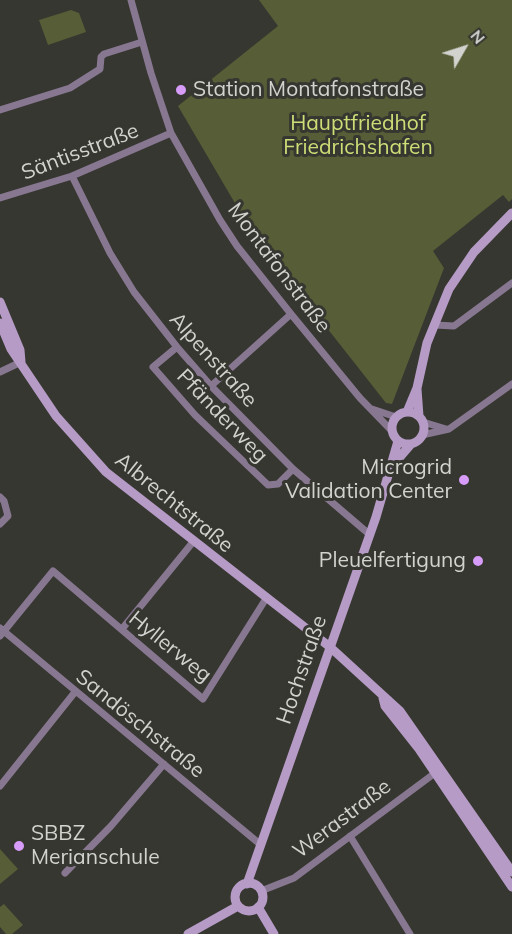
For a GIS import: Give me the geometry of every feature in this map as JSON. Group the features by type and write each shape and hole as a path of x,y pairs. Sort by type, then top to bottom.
{"main road":[{"path":"417,388 422,435 411,444 398,441 391,430 396,417 407,412 417,388 424,353 435,325 460,271 512,213"},
{"name":"Albrechtstraße","path":"0,302 20,350 21,362"},
{"name":"Albrechtstraße","path":"0,323 11,350 56,416 81,446 106,472 330,647 383,698 385,706 438,770 478,830"},
{"path":"407,412 421,419"},
{"name":"Hochstraße","path":"247,884 369,534 398,441"},
{"name":"Hochstraße","path":"391,467 411,444"},
{"path":"478,830 512,872"},
{"path":"478,830 512,887"},
{"path":"247,884 257,886 261,891 262,899 258,907 247,911 238,906 236,892 247,884"},
{"path":"188,934 238,906"},
{"path":"258,907 274,934"}],"street":[{"name":"Montafonstraße","path":"131,0 171,133 237,246 291,314 391,430"},
{"path":"0,110 70,88 100,69 101,57 104,54 142,42"},
{"name":"Säntisstraße","path":"0,198 72,176 171,133"},
{"name":"Alpenstraße","path":"72,176 90,216 122,272 177,347 211,386 293,469 369,534"},
{"path":"435,325 454,326 512,283"},
{"path":"211,386 291,314"},
{"name":"Pfänderweg","path":"177,347 153,367 195,415 268,485 278,484 293,469"},
{"path":"0,372 21,362"},
{"path":"422,435 449,429 512,384"},
{"path":"372,410 396,417"},
{"path":"421,419 449,429"},
{"path":"0,497 4,501 8,516 0,525"},
{"path":"122,628 193,542"},
{"name":"Hyllerweg","path":"1,632 53,571 203,699 267,597"},
{"name":"Sandöschstraße","path":"1,632 261,845"},
{"path":"0,786 75,692"},
{"path":"65,873 111,826 164,764"},
{"name":"Werastraße","path":"261,891 294,878 438,770"},
{"path":"351,836 410,934"}],"green space":[{"name":"Hauptfriedhof Friedrichshafen","path":"259,0 512,0 512,199 509,202 503,195 433,251 444,268 392,404 386,403 253,234 178,106 278,26"},
{"path":"71,10 79,13 86,32 48,45 39,20"},
{"path":"0,849 18,869 0,884"},
{"path":"4,904 23,925 12,934 6,934 0,927 0,907"}],"place":[{"name":"Station Montafonstraße","path":"181,90"},
{"name":"Microgrid Validation Center","path":"464,480"},
{"name":"Pleuelfertigung","path":"478,561"},
{"name":"SBBZ Merianschule","path":"19,846"}]}
